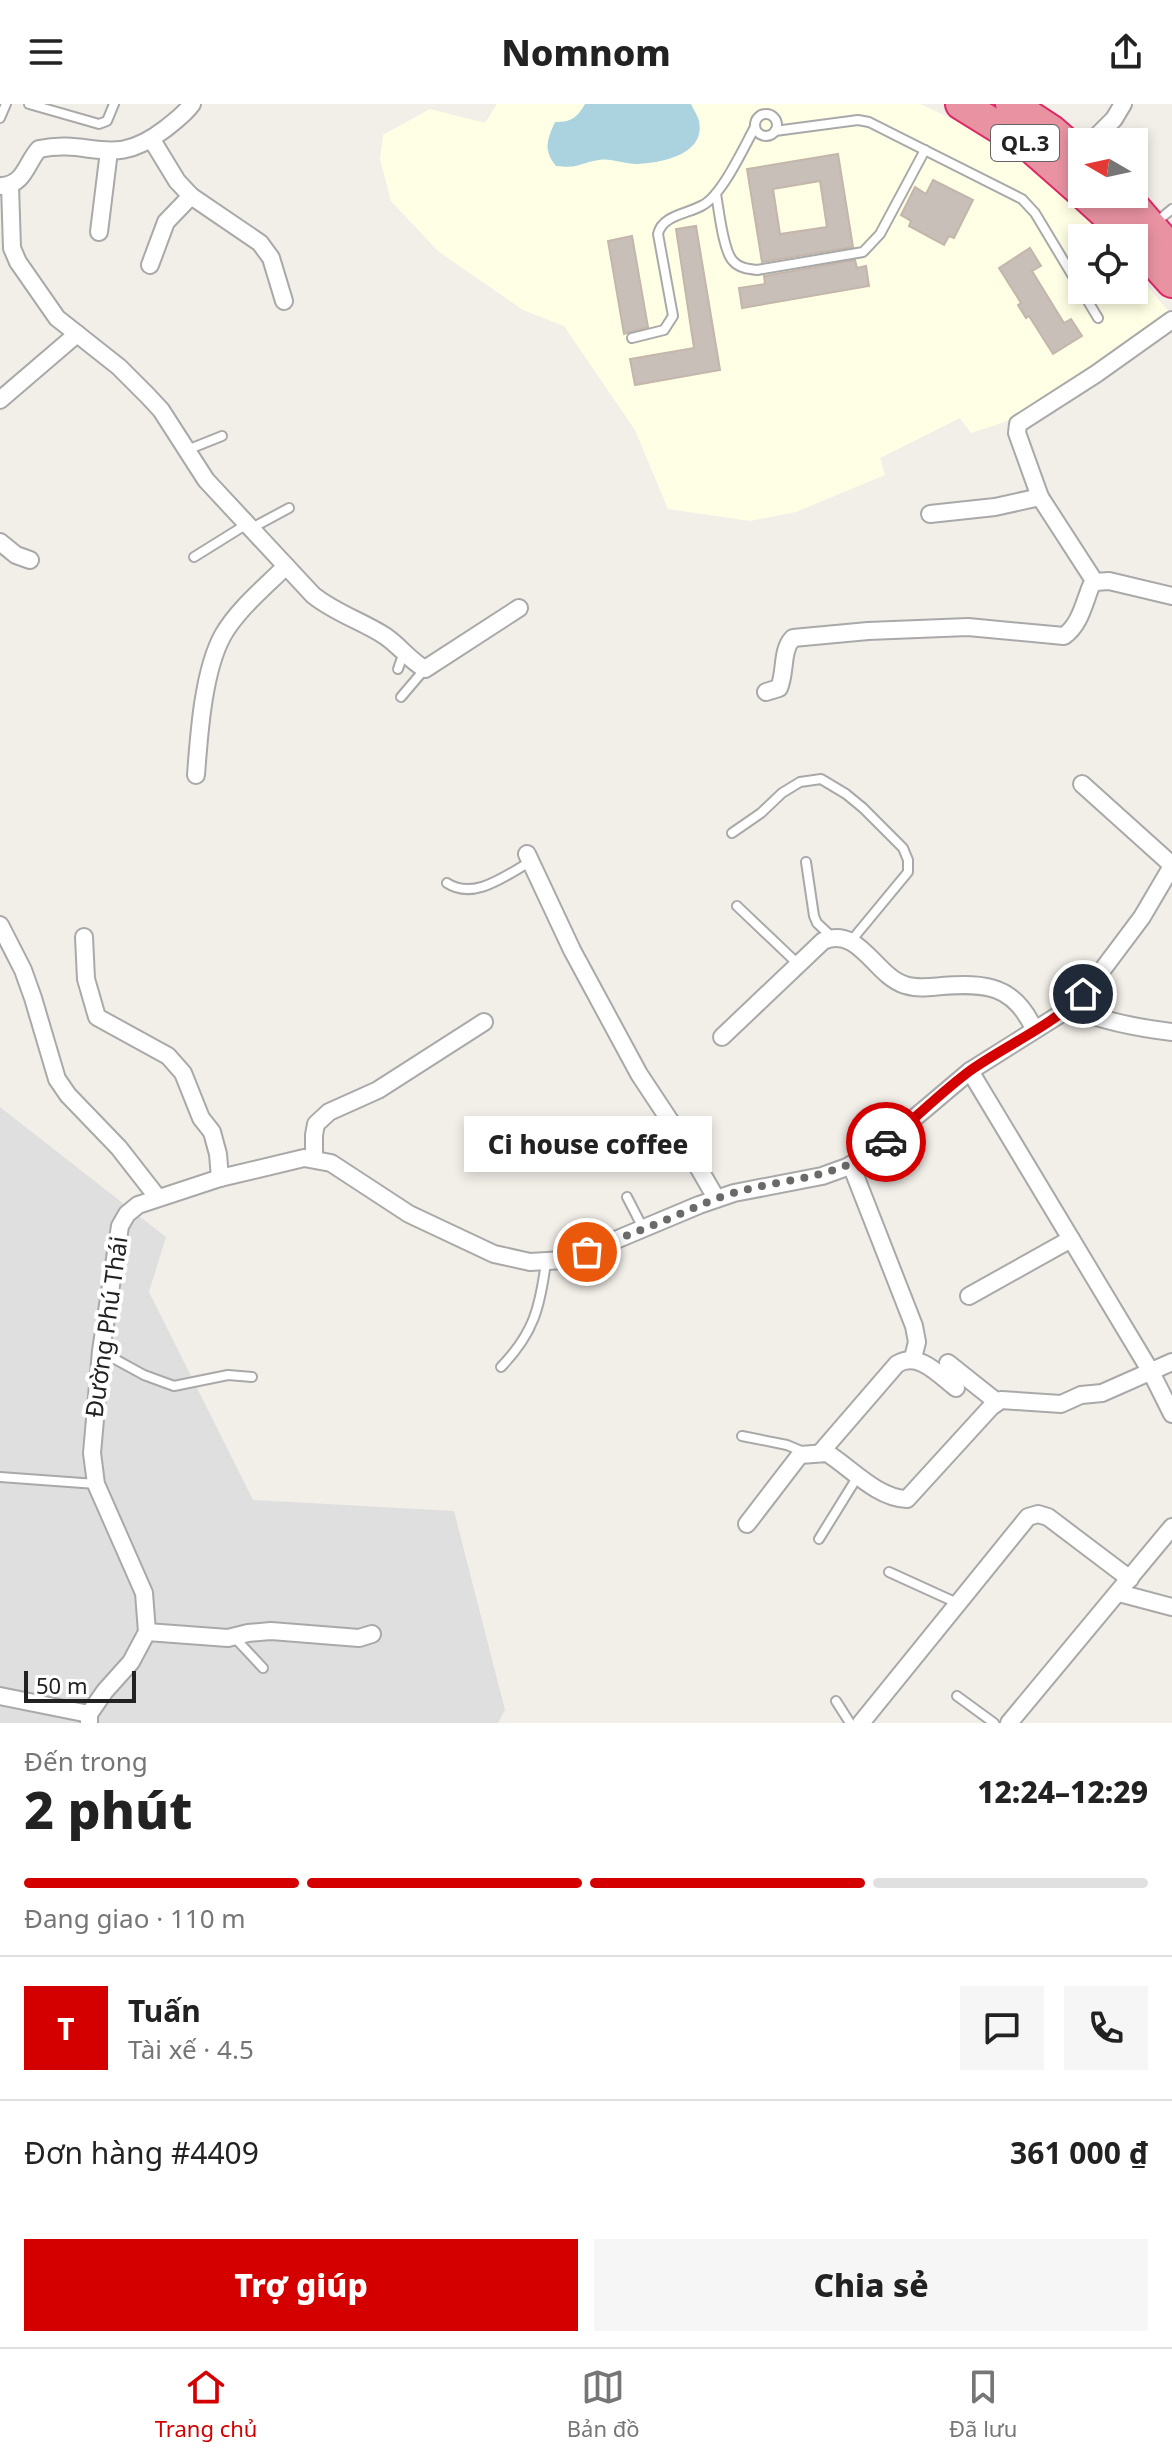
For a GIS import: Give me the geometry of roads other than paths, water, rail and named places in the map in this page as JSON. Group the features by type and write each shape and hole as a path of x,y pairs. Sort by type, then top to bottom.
{"highway":[{"name":"QL.3","path":"961,104 1032,148 1068,180"},
{"name":"QL.3","path":"1018,106 1068,141"},
{"name":"QL.3","path":"1110,208 1154,232"},
{"name":"QL.3","path":"1134,208 1154,232 1172,282"}],"street":[{"path":"192,104 152,140 129,150 39,149 19,181 5,186 10,240 18,262 57,318 119,367 147,395 161,410 206,480 328,607 372,628 425,669 519,608"},
{"path":"1105,128 1123,104"},
{"path":"152,140 177,181 191,196 260,243 271,258 284,301"},
{"path":"99,232 109,151"},
{"path":"150,265 166,222 191,196"},
{"path":"1095,582 1040,497 1017,433 1018,424 1172,320"},
{"path":"0,400 77,334"},
{"path":"930,514 1004,506 1040,497"},
{"path":"0,542 16,555 30,560"},
{"path":"196,775 199,730 212,662 223,636 239,613 286,566"},
{"path":"766,692 777,690 781,684 787,645 793,638 968,627 1064,636 1073,629 1095,582 1109,581 1172,596"},
{"path":"484,1022 378,1090 329,1112 316,1124 314,1159 331,1163 409,1214 462,1240 516,1260 546,1262 587,1252 716,1198 756,1187 822,1176 851,1165 880,1147 970,1071 1070,1008 1142,917 1172,866 1082,784"},
{"path":"529,858 567,939 639,1074 716,1198"},
{"path":"0,925 28,984 57,1079 68,1095 119,1148 158,1198"},
{"path":"84,937 86,979 97,1017 168,1056 183,1073 201,1118 212,1132 220,1178"},
{"path":"722,1037 823,941 832,937 851,941 888,975 906,986 986,985 1007,994 1026,1011 1034,1029"},
{"path":"1070,1008 1135,1027 1172,1032"},
{"path":"970,1071 1151,1372 1172,1414"},
{"name":"Đường Phú Thái","path":"147,1632 144,1593 96,1484 92,1453 101,1351 120,1226 127,1214 138,1205 158,1198 220,1178 304,1158 314,1159"},
{"path":"851,1165 914,1326 917,1342 913,1358"},
{"path":"969,1296 1071,1239"},
{"path":"814,1453 897,1364 913,1358 919,1360 956,1388"},
{"path":"747,1524 798,1457 827,1453 891,1497 904,1500 997,1402 1009,1399 1061,1404 1081,1395 1102,1393 1172,1362"},
{"path":"948,1363 997,1402"},
{"path":"861,1723 1024,1521 1038,1514 1048,1517 1130,1579"},
{"path":"1009,1723 1172,1527"},
{"path":"1119,1593 1172,1607"},
{"path":"0,1696 89,1718 105,1691 131,1662 147,1632 234,1637 260,1631 359,1638 372,1634"}],"lane":[{"path":"29,104 99,124 107,121 114,104"},
{"path":"62,115 67,104"},
{"path":"632,338 664,330 673,316 659,244 660,228 668,220 705,204 716,194 755,127 757,118 767,109 777,122 775,131"},
{"path":"755,127 766,136 775,131 858,120 869,122 1022,199 1035,213 1098,318"},
{"path":"716,194 728,254 735,264 757,270 863,252 880,234 925,150"},
{"path":"186,450 222,436"},
{"path":"194,557 224,537 289,508"},
{"path":"774,657 787,645"},
{"path":"398,669 404,651"},
{"path":"401,697 425,669"},
{"path":"732,833 761,813 782,793 800,782 815,779 827,780 863,808 903,848 909,865 902,880 851,941"},
{"path":"447,883 478,889 529,858"},
{"path":"806,862 814,916 832,937"},
{"path":"737,906 798,965"},
{"path":"627,1197 643,1229"},
{"path":"501,1367 519,1348 530,1326 541,1295 546,1262"},
{"path":"101,1351 144,1375 174,1386 228,1375 252,1377"},
{"path":"742,1436 814,1453"},
{"path":"819,1539 858,1476"},
{"path":"0,1477 96,1484"},
{"path":"889,1572 957,1603"},
{"path":"234,1637 263,1668"},
{"path":"957,1696 994,1723"},
{"path":"836,1701 850,1723"}],"water":[{"path":"585,104 691,104 698,119 699,133 689,149 657,162 636,164 604,160 556,166 549,155 548,145 555,122 573,118"}],"place":[{"name":"Ci house coffee","path":"587,1252"}]}
